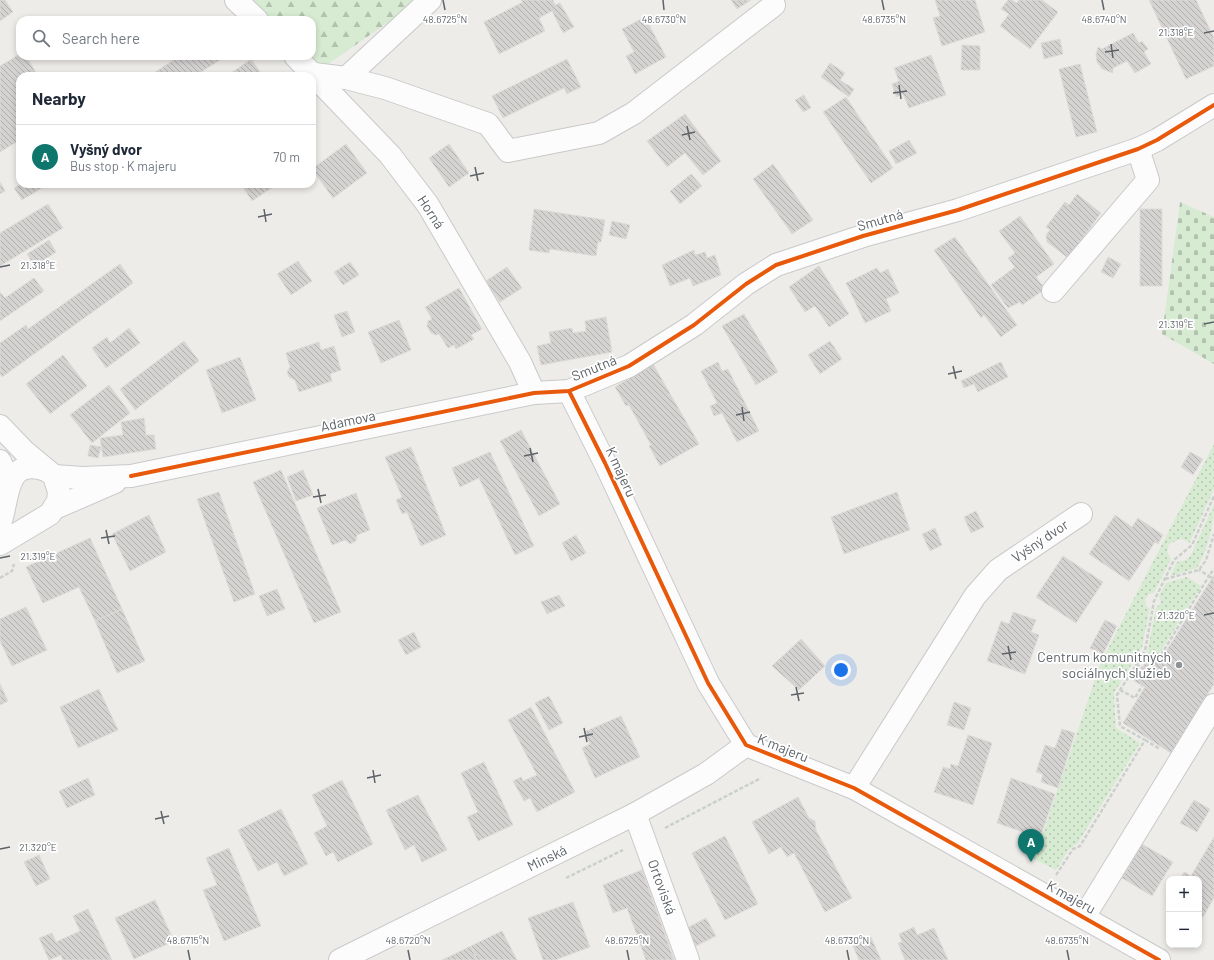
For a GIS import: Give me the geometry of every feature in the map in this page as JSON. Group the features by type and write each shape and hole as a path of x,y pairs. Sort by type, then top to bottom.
{"street":[{"path":"236,0 253,16"},
{"path":"346,78 430,0"},
{"path":"316,74 346,78 385,88 488,124 508,151 599,133 634,113 774,5"},
{"name":"Horná","path":"299,60 312,72"},
{"name":"Horná","path":"316,76 390,155 428,205 520,362 534,393"},
{"name":"Smutná","path":"569,391 629,366 694,325 746,284 776,265 864,236 958,210 1138,149 1157,140 1214,105"},
{"path":"1053,291 1148,180 1138,149"},
{"name":"Adamova","path":"131,476 534,393 569,391"},
{"name":"K majeru","path":"569,391 605,463 708,683 746,745 854,788 1160,960"},
{"path":"0,426 50,473 59,492 49,513 8,551"},
{"path":"0,461 13,510 19,516 34,520 131,476"},
{"path":"0,524 8,488 13,476 20,470 29,467 38,468 50,473 83,478 131,476"},
{"name":"Vyšný dvor","path":"854,788 975,596 998,570 1081,514"},
{"path":"1084,917 1214,705"},
{"name":"Minská","path":"340,960 635,814 706,774 746,745"},
{"name":"Ortoviská","path":"635,814 688,960"}],"path":[{"path":"1056,875 1073,849 1080,846 1145,740 1120,726 1117,695 1145,651 1154,601 1164,580 1174,560 1192,545 1214,496"},
{"path":"1164,580 1199,570 1206,560 1214,535"},
{"path":"0,578 12,571 8,551"},
{"path":"1158,660 1211,577 1214,569"},
{"path":"1199,570 1211,577"},
{"path":"1136,664 1142,668"},
{"path":"1120,690 1134,698 1142,686"}],"green space":[{"path":"236,0 420,0 316,73 312,72 299,60 316,60 316,16 253,16"},
{"path":"1180,202 1214,217 1214,364 1162,334"},
{"path":"1214,444 1214,489 1189,544 1187,541 1180,539 1169,544 1167,552 1171,559 1154,593 1149,594 1145,600 1146,606 1150,608 1142,647 1114,693 1116,728 1140,743 1077,844 1070,848 1056,870 1034,859 1101,662"},
{"path":"1214,504 1210,537 1197,568 1170,576 1177,562 1186,560 1191,555"},
{"path":"1187,577 1201,586 1156,659 1147,654 1156,608 1161,603 1159,596 1166,583"}],"building":[{"path":"0,0 5,0 13,12 0,21"},
{"path":"521,0 553,0 555,5 560,3 574,27 563,33 552,11 539,18 545,31 499,54 484,22 523,2"},
{"path":"731,0 751,0 737,9"},
{"path":"935,0 975,0 985,32 942,46 933,18 940,16"},
{"path":"1008,0 1012,0 1017,3 1019,0 1042,0 1058,12 1030,49 1000,26 1009,14 1001,9"},
{"path":"1149,0 1196,0 1214,38 1214,66 1186,79"},
{"path":"645,17 666,57 635,74 626,56 634,52 622,29"},
{"path":"1133,33 1139,43 1142,41 1148,49 1144,52 1151,64 1135,73 1127,61 1113,68 1113,73 1102,69 1097,62 1096,55 1098,47 1102,49"},
{"path":"1060,39 1063,54 1044,59 1041,43"},
{"path":"962,45 980,46 980,70 961,70"},
{"path":"931,55 946,95 909,108 903,94 896,97 892,84 899,81 894,68"},
{"path":"16,56 16,60 28,60 36,72 16,72 16,142 0,152 0,66"},
{"path":"567,59 581,87 567,94 564,88 503,118 492,96"},
{"path":"174,60 220,60 201,72 155,72"},
{"path":"252,60 260,72 233,72"},
{"path":"830,63 845,73 840,80 854,89 849,97 821,77"},
{"path":"1080,64 1097,132 1076,137 1059,69"},
{"path":"804,95 811,108 803,112 795,100"},
{"path":"846,97 893,168 871,183 823,112"},
{"path":"685,114 721,161 703,175 685,153 667,167 647,141"},
{"path":"909,140 917,153 896,164 889,151"},
{"path":"346,144 367,173 333,198 316,175 316,166"},
{"path":"449,144 469,173 449,187 429,158"},
{"path":"773,164 813,220 792,234 753,179"},
{"path":"691,174 702,186 680,204 670,191"},
{"path":"0,182 5,191 0,194"},
{"path":"16,187 42,188 22,200 14,188"},
{"path":"244,188 272,188 252,201"},
{"path":"1077,194 1101,213 1068,258 1047,242 1046,235 1050,230 1046,227 1065,202 1069,205"},
{"path":"48,204 63,228 0,266 0,233"},
{"path":"534,209 605,220 601,242 598,242 596,256 550,249 549,253 529,250"},
{"path":"1140,209 1162,209 1162,286 1140,286"},
{"path":"1020,216 1054,264 1036,277 1045,289 1022,305 1020,302 1008,308 991,285 1015,267 1008,258 1015,253 999,231"},
{"path":"612,221 630,225 626,239 609,235"},
{"path":"955,237 1017,325 1001,337 984,315 981,318 934,250"},
{"path":"49,240 56,252 35,266 27,254"},
{"path":"694,250 695,255 705,252 707,258 715,255 721,275 693,286 690,278 670,286 662,265"},
{"path":"1108,257 1121,264 1113,278 1101,272"},
{"path":"298,261 312,281 291,295 277,274"},
{"path":"350,262 359,275 343,285 334,272"},
{"path":"120,264 133,283 2,377 0,374 0,343 26,325 28,329"},
{"path":"819,266 849,314 829,327 815,306 805,312 789,287"},
{"path":"507,267 522,288 500,302 486,281"},
{"path":"877,268 880,273 888,269 899,293 886,299 891,311 865,323 846,283"},
{"path":"34,278 44,291 0,321 0,292 5,298"},
{"path":"459,288 482,329 471,335 474,339 456,349 454,345 448,348 439,334 436,335 431,333 427,326 428,321 432,319 425,307"},
{"path":"347,311 355,332 342,337 334,315"},
{"path":"744,314 778,372 756,385 722,326"},
{"path":"606,317 612,352 541,365 537,346 551,343 549,332 572,328 573,333 586,331 585,321"},
{"path":"399,320 411,350 381,363 368,332"},
{"path":"129,328 140,343 106,368 92,348 107,337 110,343"},
{"path":"184,341 199,361 135,410 120,389"},
{"path":"830,341 842,359 820,374 808,355"},
{"path":"319,342 321,350 334,346 341,370 330,374 332,381 299,392 295,380 289,377 287,372 290,367 286,353"},
{"path":"63,355 87,386 50,414 26,384"},
{"path":"240,357 256,400 222,413 206,370"},
{"path":"718,362 722,371 728,369 759,431 737,442 722,413 714,416 710,406 717,403 701,371"},
{"path":"1001,362 1008,377 978,392 974,384 964,388 961,381"},
{"path":"653,364 699,444 660,466 649,446 651,445 629,405 626,406 615,387"},
{"path":"109,385 130,413 92,443 70,415"},
{"path":"144,418 146,435 154,435 156,449 103,457 100,438 123,435 121,422"},
{"path":"521,430 560,504 539,516 500,441"},
{"path":"90,445 101,447 98,458 88,456"},
{"path":"411,447 446,535 421,546 407,512 402,514 396,500 402,497 385,457"},
{"path":"490,452 534,546 515,555 479,478 460,487 452,468"},
{"path":"1190,452 1203,459 1193,475 1181,467"},
{"path":"281,470 341,612 314,623 253,482"},
{"path":"303,470 313,495 296,501 287,477"},
{"path":"219,492 255,594 234,602 197,499"},
{"path":"897,492 910,530 844,554 831,517"},
{"path":"356,493 370,530 357,535 356,541 350,544 345,540 332,545 317,508"},
{"path":"976,511 984,527 971,533 964,517"},
{"path":"149,515 166,552 130,571 112,534"},
{"path":"1115,515 1132,527 1138,518 1163,535 1158,544 1155,542 1129,581 1089,554"},
{"path":"935,528 942,545 930,551 922,534"},
{"path":"576,535 586,553 571,561 562,543"},
{"path":"90,538 122,609 95,621 79,587 43,603 26,567"},
{"path":"1063,556 1103,582 1076,623 1036,597"},
{"name":"Centrum komunitných sociálnych služieb","path":"1214,575 1214,684 1171,753 1123,723 1145,687 1134,681 1150,655 1160,661"},
{"path":"277,589 285,609 267,616 259,596"},
{"path":"559,595 565,606 547,614 541,602"},
{"path":"26,607 47,650 12,666 0,641 0,619"},
{"path":"122,609 145,661 117,673 95,621"},
{"path":"1013,612 1036,620 1031,632 1039,635 1025,674 987,661 1001,621 1009,624"},
{"path":"1105,620 1117,626 1103,654 1090,648"},
{"path":"414,632 421,647 406,655 398,640"},
{"path":"801,639 825,666 799,690 772,666"},
{"path":"0,684 8,701 0,705"},
{"path":"99,689 118,730 78,748 60,707"},
{"path":"549,696 563,723 549,730 535,703"},
{"path":"954,702 971,708 964,730 947,725"},
{"path":"531,707 575,792 537,812 530,798 524,801 513,781 521,777 523,781 537,775 508,720"},
{"path":"621,716 640,757 595,778 582,748 590,744 584,732"},
{"path":"1062,729 1075,733 1058,788 1041,782 1043,774 1036,772 1045,745 1055,748"},
{"path":"968,735 992,743 973,805 934,792 943,767 950,769 951,764 958,766"},
{"path":"484,762 513,825 478,841 467,817 478,812 461,773"},
{"path":"88,778 95,795 67,808 59,791"},
{"path":"1011,778 1055,794 1040,838 997,823"},
{"path":"342,780 373,844 338,862 333,852 326,856 314,833 327,826 312,795"},
{"path":"418,795 447,850 422,862 414,845 405,850 386,810"},
{"path":"798,797 809,818 815,821 816,830 852,898 825,912 794,853 787,857 781,847 769,854 752,822"},
{"path":"1194,800 1210,809 1197,832 1180,823"},
{"path":"281,809 308,864 284,876 277,862 258,871 238,830"},
{"path":"725,836 758,904 725,920 692,853"},
{"path":"1214,837 1214,898 1202,919 1202,876 1191,876"},
{"path":"1142,844 1173,862 1152,896 1122,878"},
{"path":"229,848 261,926 224,941 203,890 217,885 206,858"},
{"path":"39,855 50,879 36,886 24,862"},
{"path":"642,870 674,960 646,960 627,908 613,913 603,885"},
{"path":"1184,872 1191,876 1182,876"},
{"path":"155,900 174,941 134,959 115,918"},
{"path":"573,902 590,947 555,960 543,960 528,918"},
{"path":"88,909 112,960 63,960 61,955 49,960 39,938 52,933 56,942 80,931 73,916"},
{"path":"706,918 716,936 696,946 687,928"},
{"path":"914,927 917,935 934,928 948,960 905,960 898,943 902,942 899,934"},
{"path":"502,931 517,960 477,960 471,946"},
{"path":"871,937 881,960 859,960 853,946"},
{"path":"471,946 477,960 442,960"}],"cycle path":[{"path":"131,476 534,393 569,391 629,366 694,325 746,284 776,265 863,236 958,210 1138,149 1157,140 1214,105"},
{"path":"569,391 605,463 708,683 746,745 854,788 1159,960"}],"place":[{"name":"Centrum komunitných sociálnych služieb","path":"1179,665"},
{"name":"Vyšný dvor","path":"1031,862"}]}
